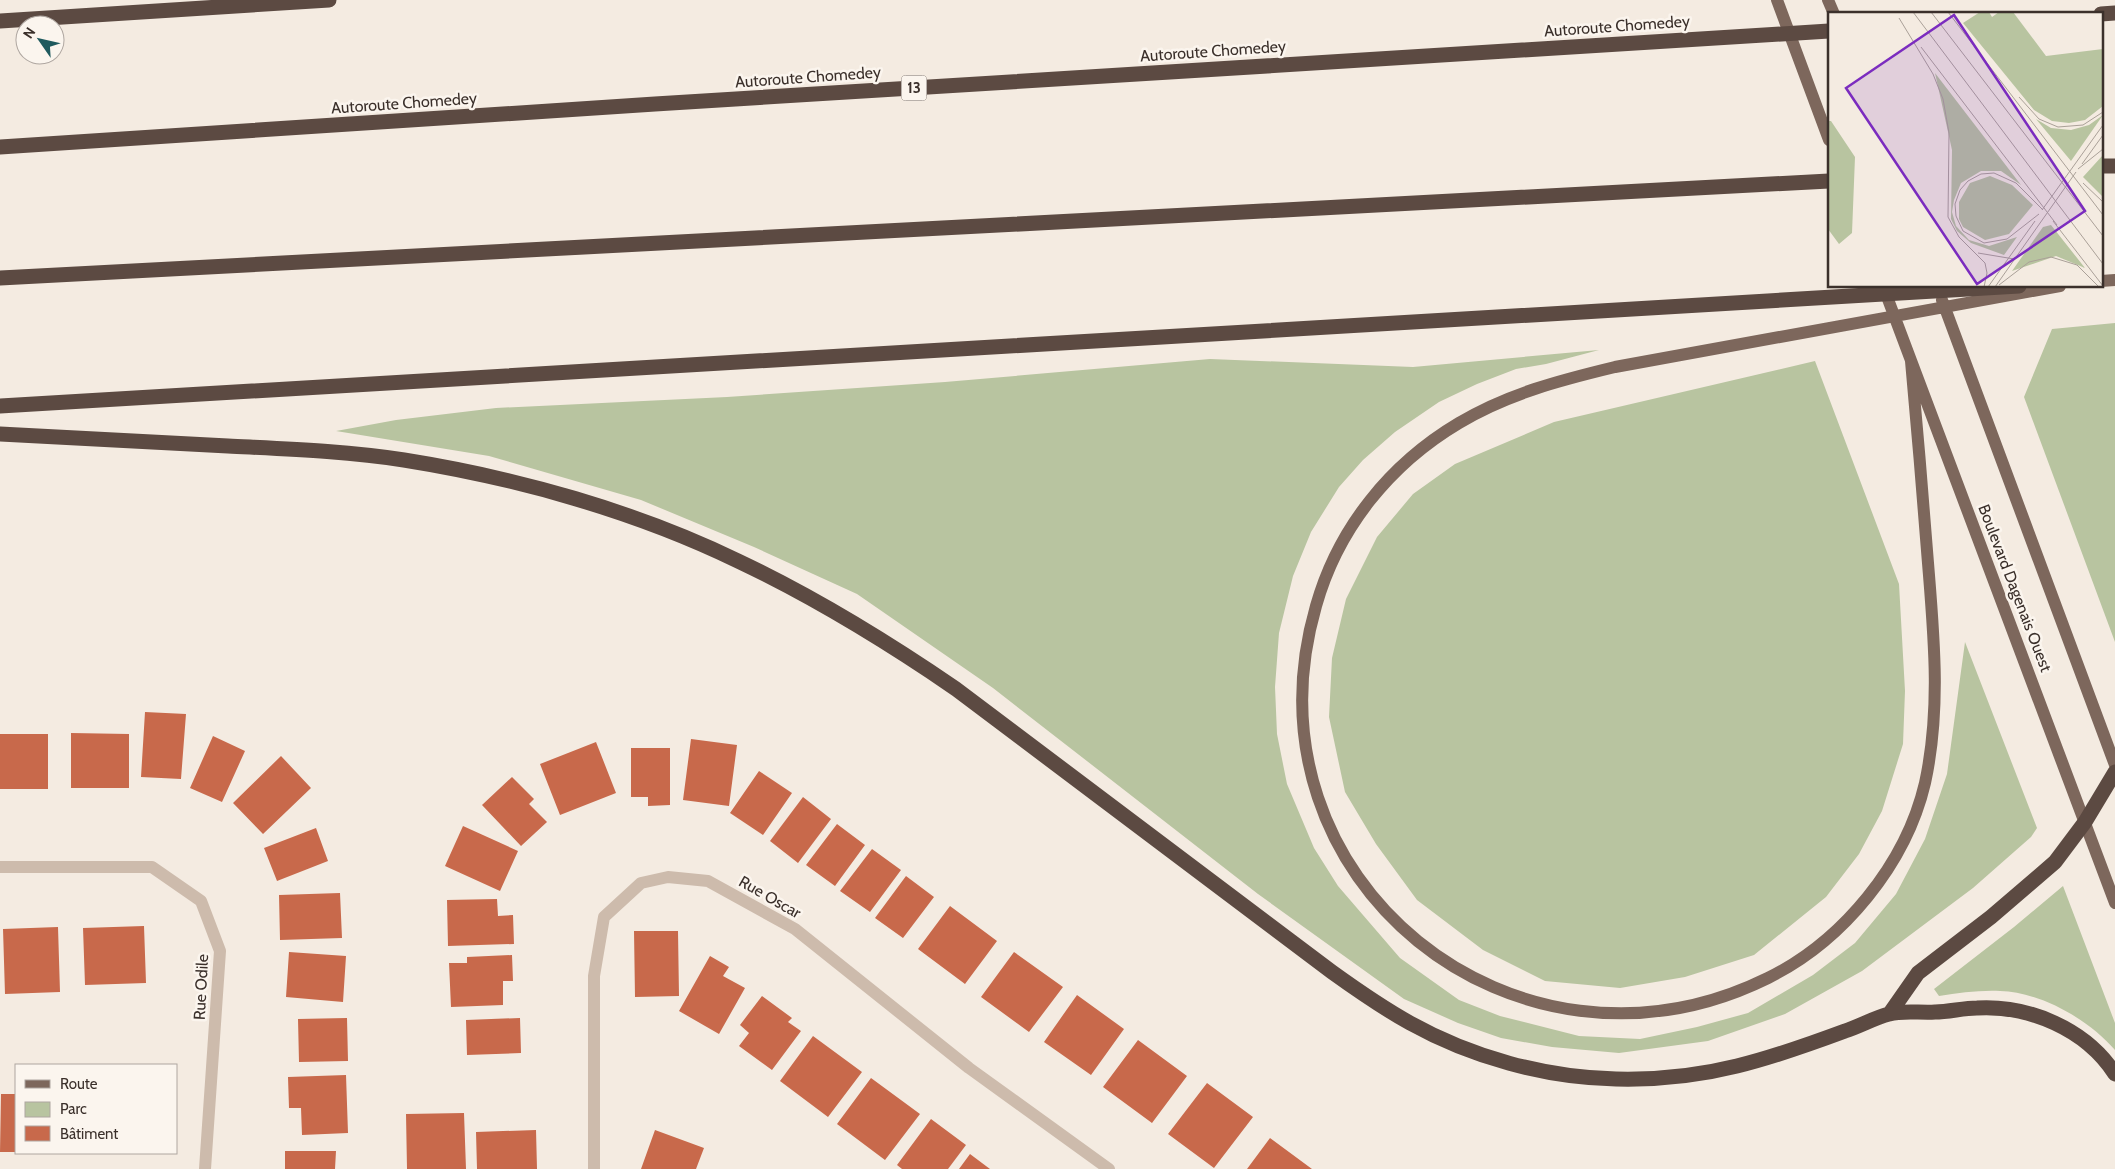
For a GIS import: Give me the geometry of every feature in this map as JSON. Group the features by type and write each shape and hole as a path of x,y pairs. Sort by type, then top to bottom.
{"highway":[{"path":"0,21 329,0"},
{"path":"2102,14 2115,13"},
{"name":"Autoroute Chomedey","path":"0,147 1828,30"},
{"path":"2102,166 2115,166"},
{"path":"0,278 1828,182"},
{"path":"0,406 1984,288"},
{"path":"0,434 334,451 403,460 491,478 573,498 639,520 703,546 763,572 823,604 922,665 1332,972 1381,1006 1437,1036 1499,1060 1561,1074 1591,1077 1614,1079 1678,1077 1730,1068 1769,1057 1846,1031 1890,1013 1937,1012 1978,1008 2003,1009 2050,1021 2090,1044 2106,1060 2115,1074"},
{"path":"1890,1013 1918,973 1998,911 2055,862 2085,822 2115,772"}],"main road":[{"path":"1777,0 1828,137"},
{"path":"1828,0 1833,12"},
{"path":"2102,281 2115,280"},
{"name":"Boulevard Dagenais Ouest","path":"1884,288 2115,903"},
{"name":"Boulevard Dagenais Ouest","path":"1937,288 2115,765"},
{"path":"1911,361 1935,653 1934,727 1924,786 1915,815 1903,843 1887,870 1854,912 1804,957 1782,971 1730,995 1701,1004 1674,1010 1646,1013 1617,1013 1560,1008 1506,992 1454,968 1433,954 1374,899 1353,869 1331,830 1312,778 1302,725 1300,699 1305,651 1310,625 1326,574 1335,554 1357,517 1378,490 1396,471 1458,423 1506,400 1559,381 1615,368 2049,288"}],"street":[{"name":"Rue Odile","path":"0,867 152,867 201,901 220,951 205,1169"},
{"name":"Rue Oscar","path":"594,1169 594,976 604,917 641,883 668,877 708,881 795,929 969,1068 1109,1169"}],"green space":[{"path":"2115,323 2115,642 2024,397 2052,329"},
{"path":"1599,350 1546,364 1516,369 1477,384 1439,402 1395,432 1363,460 1339,487 1311,532 1293,576 1279,633 1275,687 1277,734 1287,784 1314,848 1338,886 1400,958 1459,1000 1500,1016 1579,1036 1640,1039 1697,1027 1748,1013 1813,975 1855,943 1896,894 1925,839 1947,774 1965,642 2037,828 2031,837 1973,888 1862,971 1785,1014 1708,1041 1619,1053 1552,1047 1501,1038 1458,1023 1404,999 1258,894 993,688 857,594 754,547 641,500 489,456 336,431 396,420 496,408 727,397 945,382 1210,359 1413,367"},
{"path":"1815,361 1899,584 1905,691 1903,744 1882,811 1859,854 1826,897 1754,955 1685,977 1620,988 1545,981 1483,950 1417,900 1376,844 1345,792 1329,717 1332,658 1346,599 1377,537 1413,494 1455,464 1554,422"},
{"path":"2063,886 2115,1023 2115,1050 2092,1028 2078,1018 2032,996 1992,991 1939,996 1934,989"}],"building":[{"path":"145,712 186,714 181,779 141,777"},
{"path":"71,733 129,734 129,788 71,788"},
{"path":"0,734 48,734 48,789 0,789"},
{"path":"213,736 245,751 222,802 190,788"},
{"path":"691,739 737,745 729,806 683,800"},
{"path":"596,742 616,793 560,815 540,764"},
{"path":"631,748 670,748 670,805 648,806 648,797 631,797"},
{"path":"281,756 311,788 263,834 233,803"},
{"path":"759,771 792,793 763,835 730,813"},
{"path":"512,777 534,799 529,804 547,822 521,846 482,805"},
{"path":"803,797 831,819 798,863 770,841"},
{"path":"837,824 865,845 835,886 806,865"},
{"path":"463,826 518,851 500,891 445,866"},
{"path":"316,828 328,861 277,881 264,848"},
{"path":"872,849 901,870 870,912 840,891"},
{"path":"906,876 934,897 903,938 875,918"},
{"path":"340,893 342,938 280,940 279,895"},
{"path":"497,899 498,916 513,915 514,944 448,946 447,900"},
{"path":"950,906 997,941 965,984 918,949"},
{"path":"144,926 146,983 85,985 83,928"},
{"path":"58,927 60,992 5,994 3,929"},
{"path":"634,931 678,931 679,996 635,997"},
{"path":"289,952 346,956 343,1002 286,997"},
{"path":"1014,952 1063,987 1029,1032 981,997"},
{"path":"512,955 513,981 503,981 503,1005 451,1007 449,963 467,963 467,957"},
{"path":"710,956 729,967 723,976 745,988 719,1034 679,1011"},
{"path":"1077,995 1124,1029 1091,1075 1044,1042"},
{"path":"762,996 792,1018 788,1022 801,1031 772,1070 739,1046 749,1033 740,1025"},
{"path":"347,1018 348,1061 299,1062 298,1019"},
{"path":"520,1018 521,1053 467,1055 466,1020"},
{"path":"813,1036 862,1072 828,1117 780,1081"},
{"path":"1138,1040 1187,1076 1152,1123 1103,1087"},
{"path":"346,1075 348,1133 302,1135 301,1108 289,1108 288,1077"},
{"path":"871,1078 920,1114 885,1160 837,1124"},
{"path":"1207,1083 1253,1117 1214,1168 1168,1134"},
{"path":"1,1094 15,1094 15,1152 0,1152"},
{"path":"464,1113 466,1169 407,1169 406,1114"},
{"path":"931,1119 966,1145 948,1169 902,1169 897,1165"},
{"path":"536,1130 537,1169 477,1169 476,1132"},
{"path":"655,1130 704,1148 696,1169 641,1169"},
{"path":"1270,1138 1312,1169 1247,1169"},
{"path":"285,1151 336,1151 335,1169 285,1169"},
{"path":"970,1154 990,1169 959,1169"}]}
